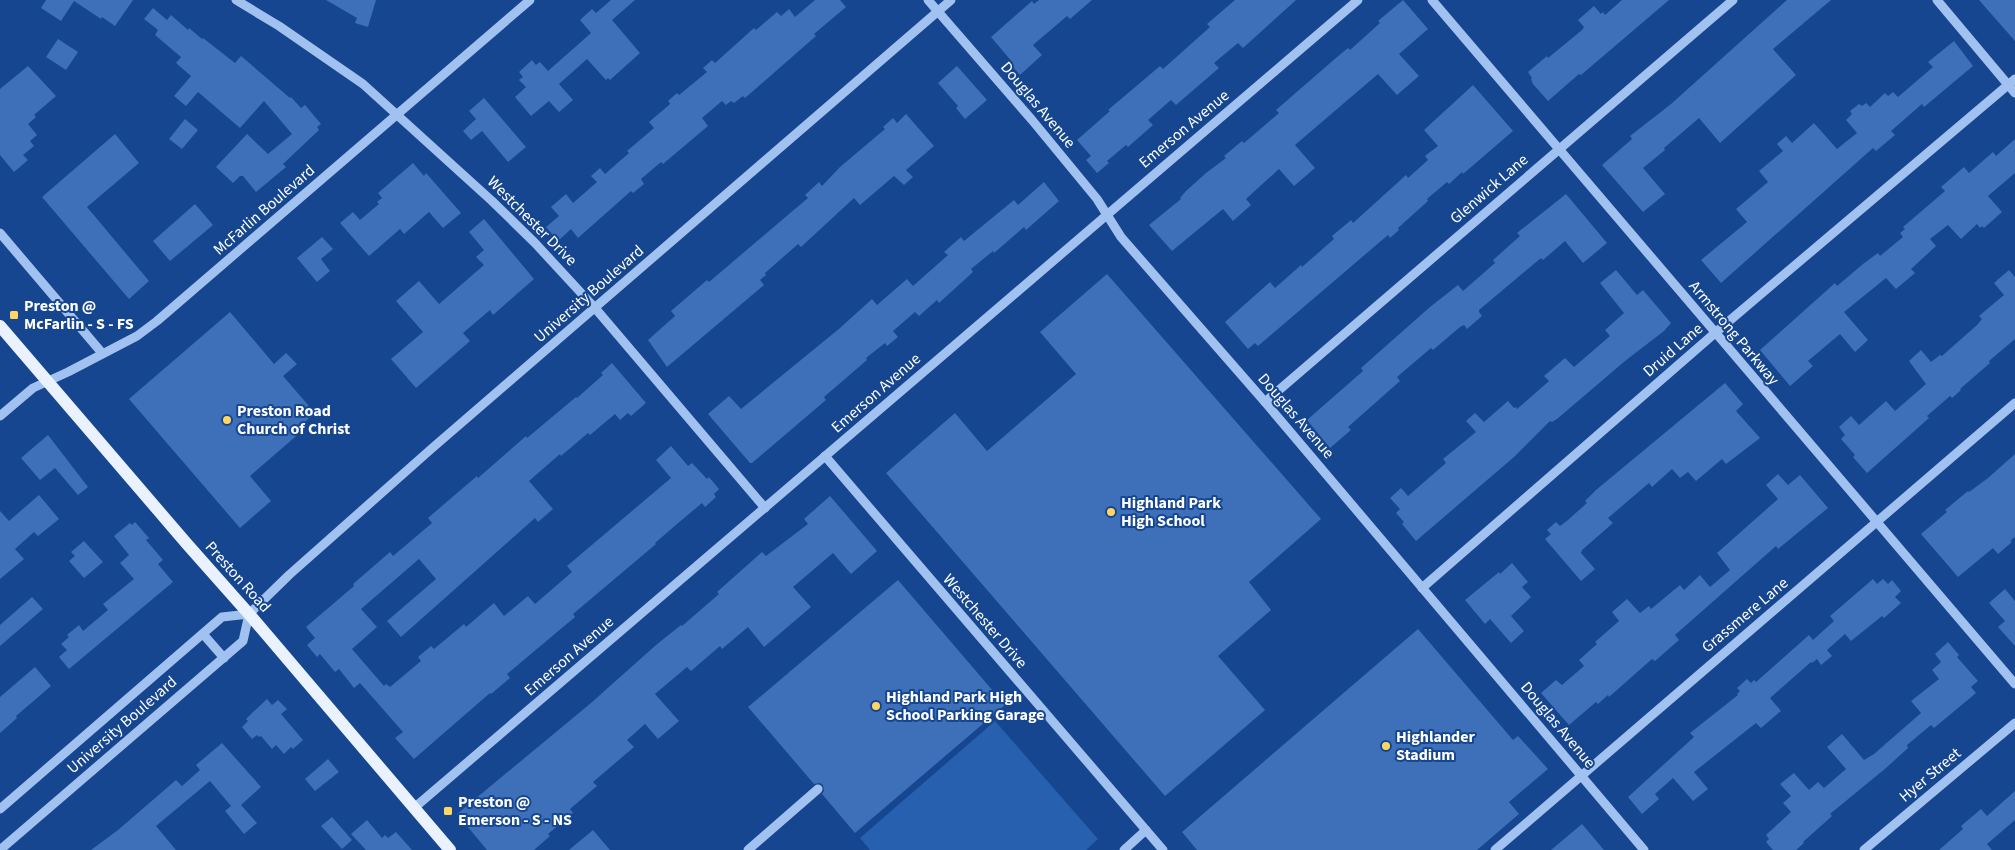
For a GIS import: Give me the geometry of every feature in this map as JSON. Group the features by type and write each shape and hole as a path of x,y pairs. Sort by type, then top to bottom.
{"main road":[{"name":"Preston Road","path":"0,326 450,850"}],"street":[{"name":"Westchester Drive","path":"236,0 279,26 364,84 492,201 535,243 595,308 765,508"},
{"name":"McFarlin Boulevard","path":"0,416 32,388 68,372 137,336 157,321 530,0"},
{"name":"Douglas Avenue","path":"928,0 1038,127 1097,199 1121,237 1265,402 1644,850"},
{"name":"University Boulevard","path":"0,850 243,641 249,614 289,575 430,450 951,0"},
{"name":"Emerson Avenue","path":"414,808 1358,0"},
{"name":"Armstrong Parkway","path":"1432,0 2015,684"},
{"name":"Glenwick Lane","path":"1265,402 1733,0"},
{"path":"1937,0 2012,82 2015,93"},
{"name":"Druid Lane","path":"1422,588 1715,333 2012,82"},
{"path":"0,233 102,353"},
{"name":"Grassmere Lane","path":"1495,850 2015,403"},
{"name":"Westchester Drive","path":"825,456 1163,850"},
{"name":"University Boulevard","path":"0,809 222,617 249,614"},
{"path":"203,634 224,658"},
{"name":"Hyer Street","path":"1864,850 2015,723"},
{"path":"748,850 818,790"},
{"path":"1124,850 1146,830"}],"shaded area":[{"path":"995,721 1098,839 1086,850 870,850 860,838"}],"building":[{"path":"46,0 133,0 115,26 74,1 61,21 41,8"},
{"path":"326,0 376,0 368,27 355,23 357,18"},
{"path":"611,0 635,0 612,20 640,53 610,80 608,78 606,80 587,59 559,84 573,100 559,112 549,101 531,116 515,97 526,87 519,80 523,77 519,72 532,60 536,65 540,62 548,71 591,33 580,20 592,9 596,13"},
{"path":"815,0 840,0 846,7 745,98 743,96 734,103 731,101 726,105 722,101 702,118 708,126 663,164 661,162 641,179 644,184 633,193 631,191 578,238 571,229 558,241 546,227 559,216 551,207 566,194 573,203 597,182 591,176 600,168 605,174 629,153 627,151 654,128 649,122 669,105 668,101 677,93 679,95 707,72 703,68 712,60 715,63 754,28 756,30 777,12 781,16 789,9 795,17"},
{"path":"1039,0 1092,0 1070,19 1067,16 1033,45 1042,55 1020,75 1011,65 1013,63 991,37 1032,1 1034,4"},
{"path":"1235,0 1296,0 1243,48 1238,43 1214,63 1219,68 1176,105 1171,100 1148,120 1153,125 1128,147 1126,145 1107,161 1109,163 1097,173 1086,160 1091,156 1077,140 1110,111 1108,110 1160,66 1163,69 1210,27 1207,24"},
{"path":"1403,0 1428,29 1399,54 1419,76 1397,95 1378,74 1295,145 1315,168 1294,186 1279,169 1246,199 1251,205 1233,221 1223,209 1172,251 1149,225 1181,199 1186,191 1206,173 1226,158 1224,156 1242,141 1244,143 1279,113 1276,110 1348,48 1350,50 1380,23 1378,21"},
{"path":"1622,0 1669,0 1548,101 1533,84 1528,72 1582,30 1584,27 1578,20 1594,6 1601,14 1603,12 1605,15"},
{"path":"1787,0 1831,0 1773,49 1796,75 1720,143 1699,118 1664,148 1665,150 1643,168 1665,194 1643,212 1602,165 1632,139 1630,136 1671,104"},
{"path":"1979,0 2015,0 2015,41"},
{"path":"153,8 167,20 171,15 188,30 189,28 235,63 241,56 291,97 301,108 305,105 321,124 317,127 319,130 283,164 286,167 256,192 243,176 240,176 233,183 216,167 247,134 268,154 292,134 264,101 240,128 198,92 186,106 174,96 191,76 176,63 181,57 155,35 158,30 144,19"},
{"path":"58,39 78,52 66,70 46,57"},
{"path":"1954,41 1973,66 1924,107 1922,104 1891,131 1895,135 1876,151 1873,148 1721,283 1701,260 1747,222 1736,209 1768,182 1759,171 1783,151 1777,144 1786,136 1792,143 1814,123 1837,149 1857,133 1846,120 1852,114 1850,111 1859,104 1862,106 1866,103 1870,107 1885,93 1888,96 1893,92 1898,97 1933,67 1928,62"},
{"path":"28,66 56,96 34,115 36,117 28,124 37,135 30,141 34,146 23,155 28,160 14,172 0,155 0,89"},
{"path":"957,66 987,100 965,119 956,108 958,106 938,83"},
{"path":"1473,85 1513,131 1463,174 1462,172 1449,184 1447,182 1427,199 1428,201 1398,228 1399,230 1390,238 1388,235 1258,346 1255,343 1248,349 1225,322 1270,282 1275,288 1301,265 1302,267 1334,239 1332,236 1351,220 1353,223 1406,175 1408,178 1428,160 1425,156 1438,146 1424,130"},
{"path":"484,98 526,147 508,162 482,131 471,140 463,131 476,119 469,111"},
{"path":"906,114 934,146 906,170 913,177 904,185 894,176 860,205 854,198 801,247 798,244 765,273 766,275 760,280 764,285 667,367 648,340 675,316 671,311 707,280 709,282 808,198 805,195 819,182 822,186 840,167 885,129 883,127 893,118 897,123"},
{"path":"185,119 198,130 182,149 169,139"},
{"path":"115,134 139,163 87,207 149,281 129,299 42,197"},
{"path":"2015,139 2015,173 1988,196 2002,212 1984,228 1982,226 1980,228 1977,224 1961,239 1948,225 1930,239 1936,246 1911,269 1915,273 1896,289 1886,278 1844,312 1868,340 1855,352 1840,334 1808,361 1813,366 1790,386 1760,350 1835,283 1837,286 1863,264 1878,253 1880,256 1903,237 1900,233 1905,229 1903,227 1945,191 1941,187 1964,167 1969,173 1993,152 1996,156"},
{"path":"413,163 424,176 426,173 461,213 443,228 429,212 404,234 400,229 369,256 340,223 353,212 360,220 379,204 377,202 382,198 378,193"},
{"path":"1044,182 1059,201 1026,230 1024,227 994,253 993,251 971,269 973,272 939,303 937,300 919,316 915,312 893,331 898,337 887,346 885,343 866,358 867,360 824,397 826,400 752,463 708,414 729,396 741,409 840,328 872,299 877,305 907,279 913,286 948,255 944,252 961,237 964,241 1014,200 1018,205"},
{"path":"1566,194 1607,243 1583,263 1565,241 1543,260 1541,258 1479,310 1482,316 1467,329 1464,325 1460,327 1433,350 1431,348 1397,377 1400,381 1348,427 1351,430 1330,448 1307,420 1363,371 1361,368 1430,307 1458,285 1463,291 1495,263 1493,260 1520,236 1517,233"},
{"path":"195,204 213,225 170,261 153,241"},
{"path":"484,219 534,279 493,315 490,310 463,333 470,341 416,388 391,359 423,332 396,301 419,281 439,304 484,265 476,257 484,250 469,232"},
{"path":"322,237 333,249 321,259 330,271 317,282 297,258"},
{"path":"1616,270 1637,295 1643,290 1671,323 1664,331 1625,361 1557,419 1552,422 1550,421 1514,457 1416,541 1402,524 1404,522 1396,513 1400,509 1390,498 1401,488 1408,496 1446,463 1443,459 1476,432 1466,421 1475,413 1484,422 1508,401 1517,409 1549,381 1544,376 1565,358 1574,367 1610,336 1605,330 1624,313 1600,283"},
{"path":"2009,270 2015,277 2015,339 1989,361 1990,363 1952,398 1950,396 1927,416 1929,418 1867,473 1841,439 1845,435 1839,427 1851,416 1859,425 1886,401 1895,411 1926,384 1909,361 1921,350 1931,362 1940,355 1942,356 1977,325 1982,319 1979,316 2004,295 1994,283"},
{"name":"Highland Park High School","path":"1107,274 1321,519 1249,582 1271,610 1218,656 1265,710 1165,796 886,473 955,413 987,451 1076,374 1040,332"},
{"name":"Preston Road Church of Christ","path":"230,312 274,364 286,353 297,364 283,376 315,413 299,427 302,431 250,476 271,501 240,528 129,399"},
{"path":"612,363 646,403 631,416 628,413 620,420 615,414 590,435 588,433 561,456 560,454 529,481 553,509 538,522 535,518 401,637 387,621 436,579 419,559 361,609 377,627 352,649 384,686 386,684 390,687 421,661 418,657 431,646 434,649 464,624 466,627 494,603 504,616 528,596 535,604 572,572 567,566 671,478 656,460 671,446 688,466 692,463 707,479 709,477 719,489 714,494 716,497 705,507 702,503 573,614 575,617 507,674 510,678 414,759 395,738 403,732 360,683 354,688 339,669 335,672 320,654 317,657 307,645 315,638 306,627 390,552 393,556 432,523 428,518 477,476 478,478 526,436 527,438 577,398 603,375 601,373"},
{"path":"1725,383 1743,404 1736,411 1760,438 1726,464 1722,459 1696,481 1688,472 1680,478 1672,469 1652,487 1649,483 1608,518 1613,523 1582,550 1581,553 1595,569 1581,581 1545,539 1551,534 1547,530 1556,522 1560,526 1568,520 1587,503 1585,501 1596,490"},
{"path":"48,435 88,487 78,495 55,468 40,480 21,458"},
{"path":"2015,454 2015,537 1998,554 1993,548 1958,577 1921,534 1947,512 1945,510 1968,491 1988,478"},
{"path":"1778,474 1788,485 1800,475 1828,508 1778,549 1776,546 1675,635 1679,640 1655,661 1652,659 1609,697 1608,695 1598,704 1596,702 1569,725 1541,693 1556,680 1562,685 1584,666 1579,660 1597,644 1595,642 1619,621 1612,612 1627,599 1640,613 1649,606 1651,609 1680,585 1684,590 1700,575 1710,587 1730,570 1717,553 1778,499 1766,485"},
{"path":"39,495 59,519 38,536 34,532 15,549 24,559 0,579 0,511 9,521"},
{"path":"830,496 877,551 851,574 833,553 793,587 811,607 764,647 748,627 722,649 720,646 691,671 687,667 655,694 679,721 658,739 645,724 627,740 634,747 593,782 597,786 570,809 573,813 548,834 550,836 534,850 487,850 457,814 591,703 656,645 682,626 719,594 717,592 762,552 766,556 808,524 804,519"},
{"path":"135,522 149,538 146,540 163,560 158,564 173,582 69,669 59,657 67,650 61,644 69,637 67,635 79,625 83,631 108,610 103,604 134,579 120,563 129,555 114,536 130,523 132,525"},
{"path":"84,541 103,562 84,578 69,561 75,556 71,552"},
{"path":"1512,563 1528,582 1522,587 1531,597 1511,616 1524,631 1511,643 1490,619 1485,624 1465,600"},
{"path":"1873,579 1877,584 1883,579 1888,584 1892,580 1901,591 1895,597 1901,603 1884,618 1882,616 1851,641 1845,634 1827,650 1832,656 1821,665 1817,659 1811,662 1770,698 1781,711 1761,728 1756,723 1694,772 1708,789 1693,801 1673,778 1655,794 1659,799 1642,814 1628,797 1694,737 1690,733 1738,695 1740,691 1737,688 1747,679 1751,683 1754,680 1756,682 1809,635 1813,640 1834,621 1830,616"},
{"name":"Highland Park High School Parking Garage","path":"898,580 1005,705 855,833 822,794 824,791 823,785 820,783 814,784 748,707"},
{"path":"2005,589 2015,601 2015,646 1998,627 2005,621 1989,603"},
{"path":"32,597 43,609 0,646 0,625"},
{"name":"Highlander Stadium","path":"1418,629 1513,740 1518,736 1548,769 1509,802 1519,814 1477,850 1197,850 1182,832"},
{"path":"1948,642 1959,655 1957,657 1978,681 1971,687 1976,693 1934,728 1931,725 1907,745 1908,748 1830,814 1832,816 1796,850 1773,850 1766,842 1769,839 1766,835 1791,812 1783,803 1791,796 1780,784 1794,773 1809,790 1818,782 1824,788 1846,769 1827,747 1842,734 1864,760 1874,754 1921,713 1911,701 1939,679 1932,670 1941,662 1935,654"},
{"path":"35,667 51,686 16,716 17,718 0,733 0,697"},
{"path":"267,699 272,705 278,700 287,709 281,714 303,740 284,754 276,745 272,749 261,736 257,735 252,739 242,727 248,721 246,719"},
{"path":"222,743 261,787 241,805 257,823 244,834 225,811 231,806 210,781 156,826 176,850 91,850 118,830 176,780 182,786 200,770 196,765"},
{"path":"328,759 339,772 315,791 305,779"},
{"path":"2015,791 2015,820 1987,844 1992,850 1939,850 1963,829 1961,826 1981,809 1987,816"},
{"path":"332,817 352,840 342,849 321,826"},
{"path":"367,820 382,838 385,835 388,838 396,832 412,850 366,850 351,834"},
{"path":"1582,824 1604,850 1551,850"},
{"path":"593,830 610,850 569,850"}],"place":[{"name":"Preston @ McFarlin - S - FS","path":"14,315"},
{"name":"Preston Road Church of Christ","path":"227,420"},
{"name":"Highland Park High School","path":"1111,512"},
{"name":"Highland Park High School Parking Garage","path":"876,706"},
{"name":"Highlander Stadium","path":"1386,746"},
{"name":"Preston @ Emerson - S - NS","path":"448,811"}]}
